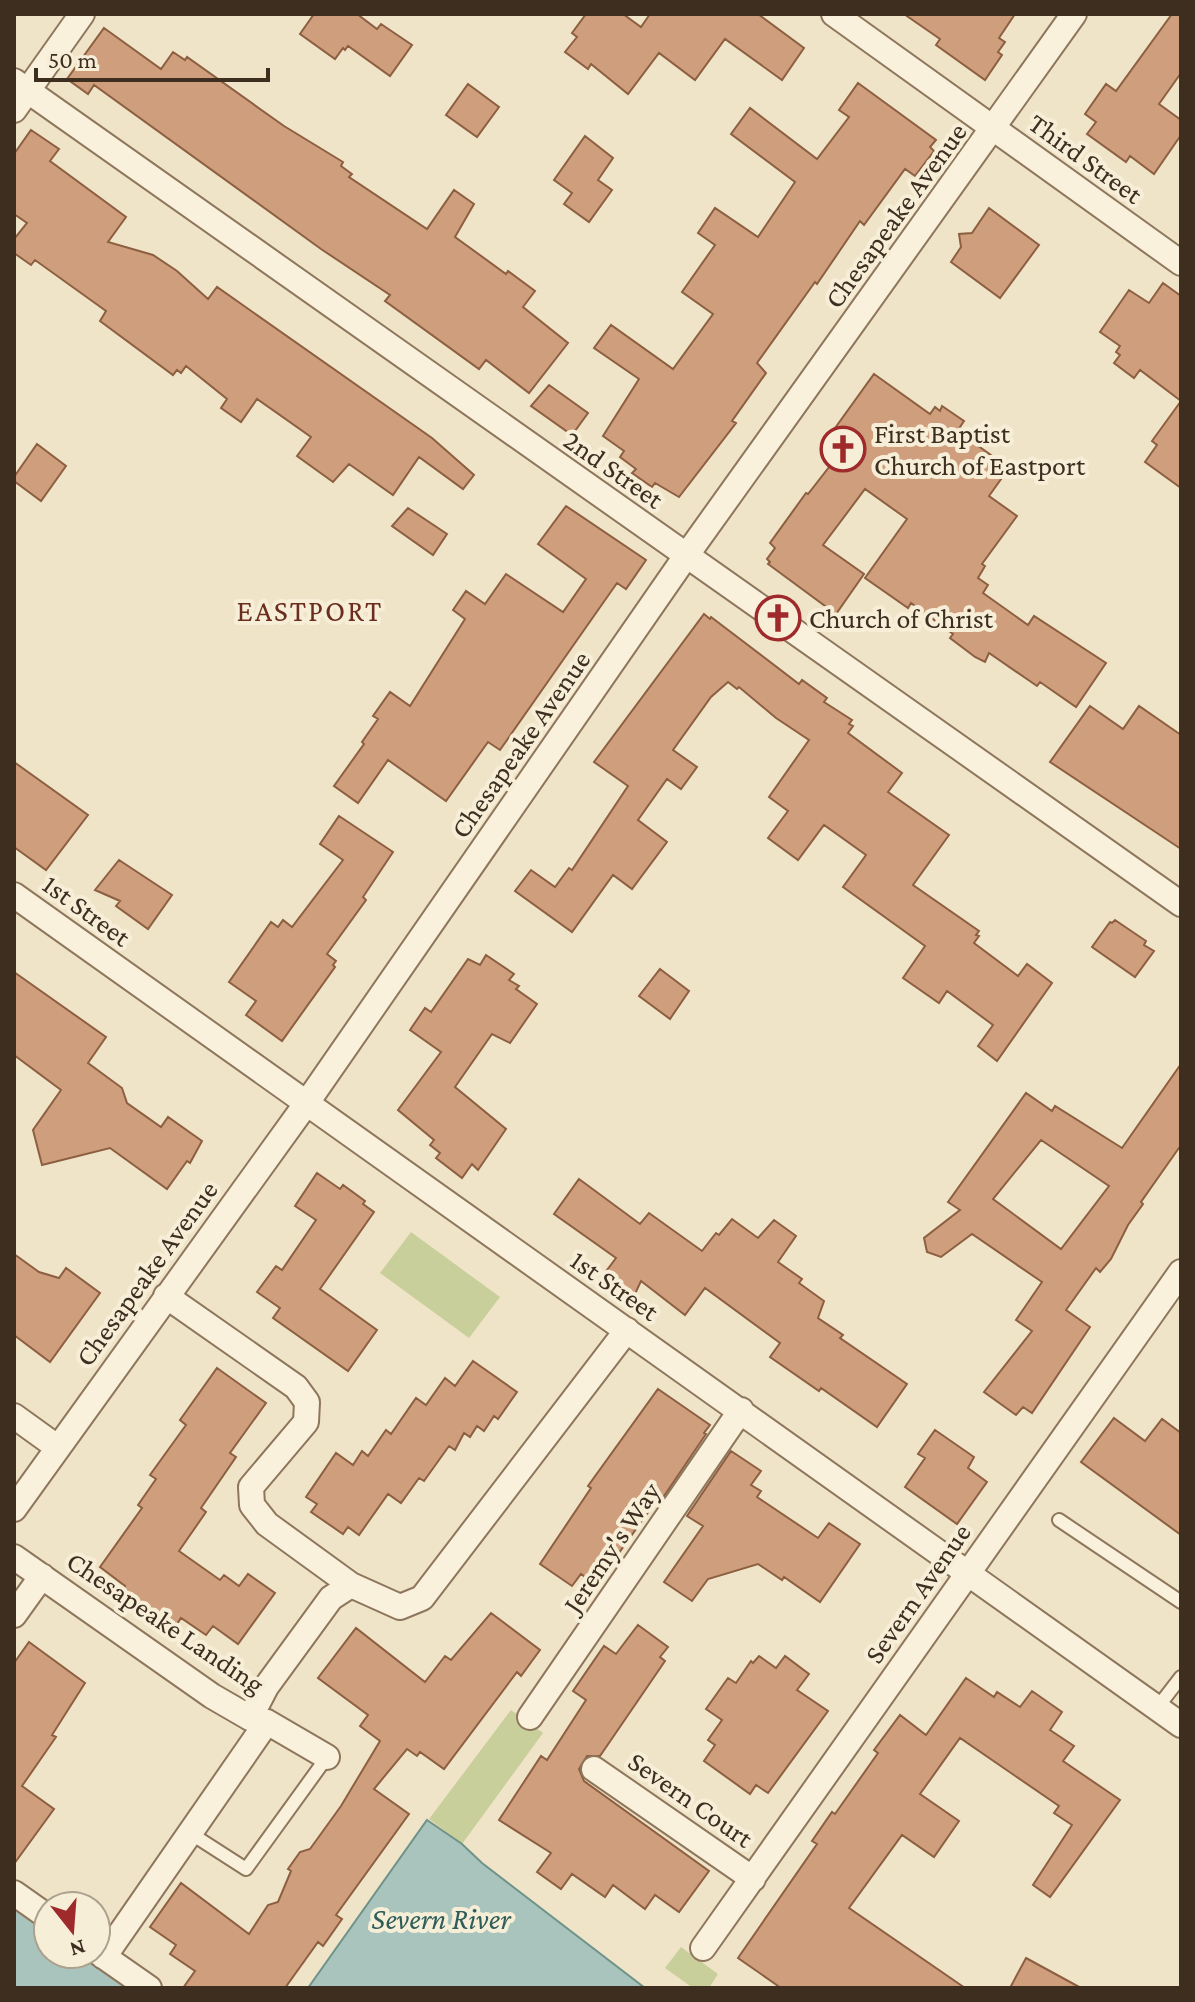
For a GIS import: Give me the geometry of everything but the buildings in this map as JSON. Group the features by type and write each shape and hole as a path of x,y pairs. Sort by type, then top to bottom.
{"street":[{"path":"19,94 82,14"},
{"name":"Third Street","path":"834,14 1181,263"},
{"name":"Chesapeake Avenue","path":"18,1497 306,1104 686,556 1074,14"},
{"name":"2nd Street","path":"19,94 686,556 1181,904"},
{"name":"1st Street","path":"14,895 1181,1725"},
{"name":"Severn Avenue","path":"703,1948 1181,1272"},
{"path":"166,1296 296,1387 307,1402 306,1422 251,1487 252,1505 267,1524 351,1585 400,1607 422,1598 627,1330"},
{"name":"Jeremy's Way","path":"530,1717 741,1410"},
{"path":"14,1416 57,1447"},
{"name":"Chesapeake Landing","path":"14,1557 212,1696 327,1757"},
{"path":"14,1615 42,1576"},
{"path":"112,1938 190,1833 259,1720 266,1687 331,1598 351,1585"},
{"name":"Severn Court","path":"594,1769 753,1879"},
{"path":"14,1893 32,1906"},
{"path":"112,1962 149,1988"}],"lane":[{"path":"1059,1520 1181,1602"},
{"path":"1157,1708 1181,1677"},
{"path":"190,1833 246,1869 327,1757"}],"green space":[{"path":"411,1232 500,1297 469,1338 380,1273"},
{"path":"511,1710 543,1733 462,1844 429,1819"},
{"path":"681,1947 718,1974 709,1988 693,1988 665,1968"}],"water":[{"name":"Severn River","path":"427,1820 462,1844 482,1863 645,1988 308,1988"},
{"path":"14,1906 32,1919 32,1970 107,1970 133,1988 14,1988"}],"place":[{"name":"First Baptist Church of Eastport","path":"843,449"},
{"name":"Church of Christ","path":"778,618"}],"district":[{"name":"EASTPORT","path":"310,611"}]}
